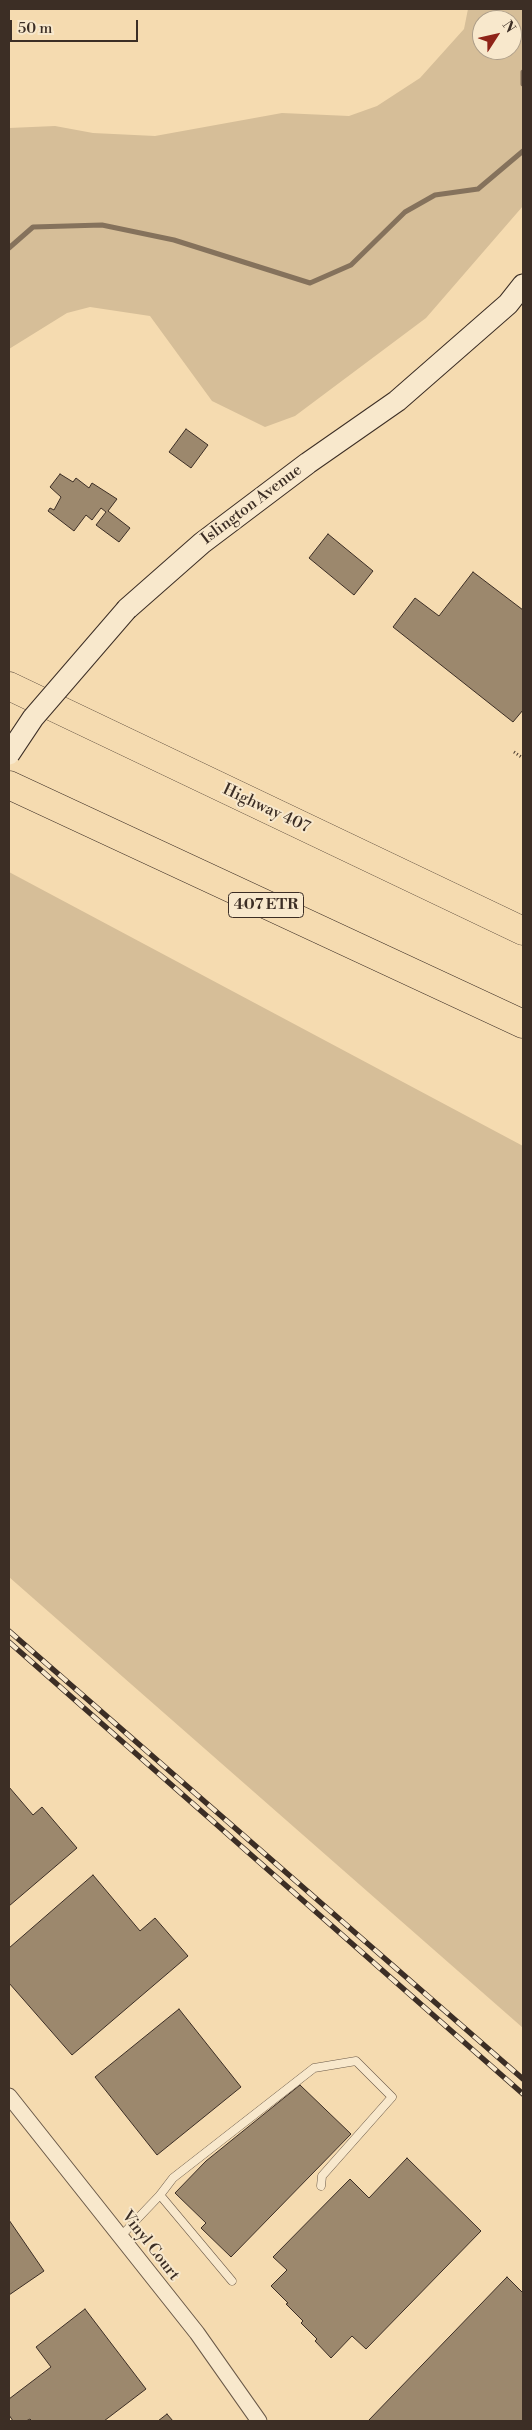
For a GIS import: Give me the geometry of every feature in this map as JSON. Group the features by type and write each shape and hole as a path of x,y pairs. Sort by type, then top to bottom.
{"highway":[{"name":"Highway 407","path":"9,686 523,931"},
{"name":"407 ETR","path":"9,786 523,1024"}],"main road":[{"name":"Islington Avenue","path":"9,754 33,718 127,609 202,543 397,401 508,304 523,285"}],"street":[{"name":"Vinyl Court","path":"9,2096 196,2333 259,2421"}],"lane":[{"path":"120,2238 160,2195 173,2178 314,2068 356,2061 392,2097 322,2176 321,2186"},
{"path":"160,2195 232,2281"}],"path":[{"path":"514,752 523,758"}],"shaded area":[{"path":"468,9 523,9 523,206 426,318 295,416 265,427 212,401 150,316 90,307 67,313 9,349 9,128 55,126 93,133 155,136 282,113 349,116 377,106 420,78 464,29"},
{"path":"9,872 523,1146 523,2028 9,1577"}],"building":[{"path":"186,429 208,445 191,468 169,452"},
{"path":"60,474 73,482 76,478 89,488 92,483 117,499 108,511 130,528 119,542 96,525 106,512 101,508 92,520 86,515 74,531 48,511 50,508 54,510 61,497 50,487"},
{"path":"328,534 373,571 354,595 309,558"},
{"path":"473,572 523,610 523,710 513,722 393,627 415,598 439,616"},
{"path":"9,1787 33,1815 42,1807 77,1848 9,1906"},
{"path":"93,1875 140,1931 155,1918 188,1956 72,2055 9,1983 9,1948"},
{"path":"179,2009 241,2087 157,2155 95,2077"},
{"path":"300,2085 351,2134 231,2257 201,2228 206,2223 175,2193 206,2161"},
{"path":"407,2158 481,2231 366,2349 352,2336 331,2358 315,2341 317,2339 301,2323 303,2321 286,2304 288,2303 271,2286 287,2270 273,2257 350,2179 369,2198"},
{"path":"9,2220 44,2271 9,2295"},
{"path":"507,2277 523,2293 523,2421 368,2421"},
{"path":"85,2309 146,2389 104,2421 32,2421 30,2419 26,2421 13,2421 9,2415 9,2399 51,2367 36,2347"},
{"path":"167,2414 173,2421 158,2421"}],"waterway":[{"path":"523,72 523,84"},
{"path":"9,248 33,227 102,225 174,240 310,283 351,265 405,212 435,195 478,189 523,151"}],"railway":[{"path":"9,1631 523,2079"},
{"path":"9,1642 523,2094"}]}
